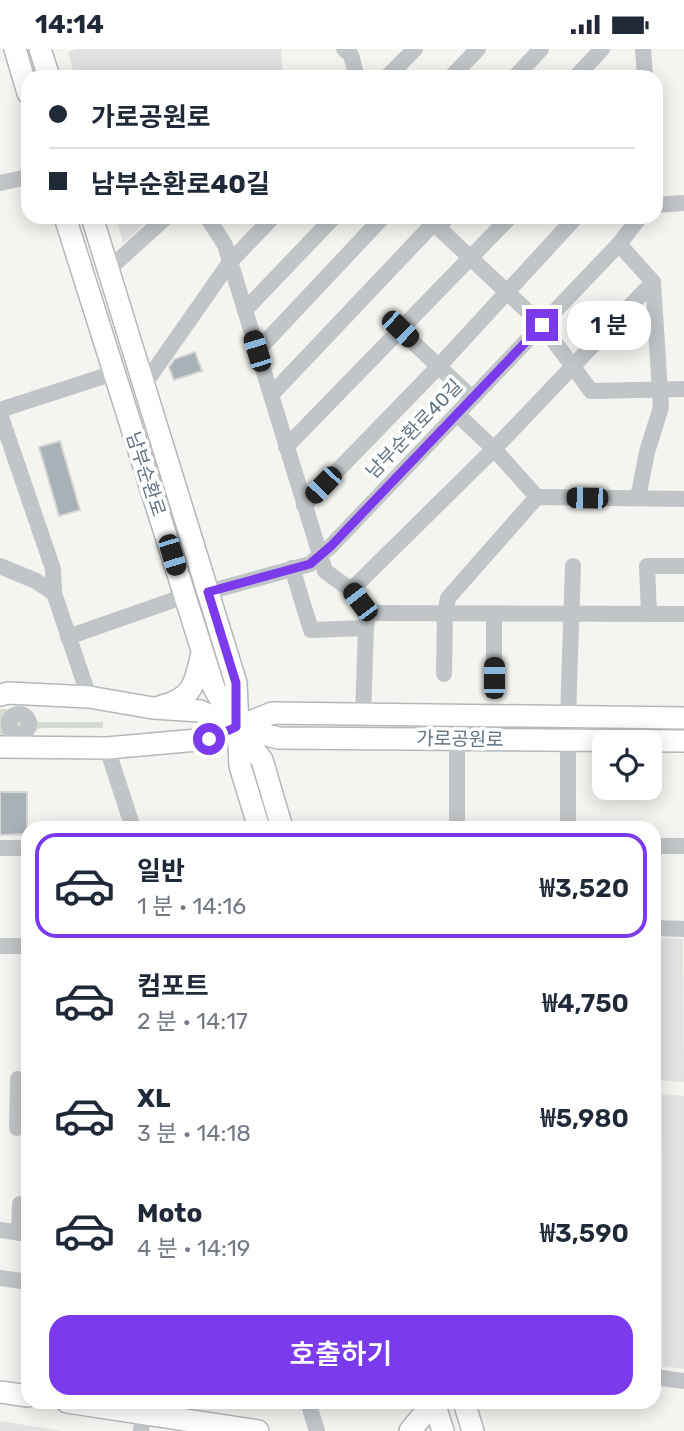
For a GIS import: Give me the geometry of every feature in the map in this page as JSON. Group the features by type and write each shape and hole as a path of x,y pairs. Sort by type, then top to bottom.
{"main road":[{"path":"15,49 21,70"},
{"path":"40,49 46,70"},
{"name":"남부순환로","path":"67,224 214,688 236,727 262,760 280,821"},
{"name":"남부순환로","path":"94,224 236,683 236,727 240,766 257,821"},
{"path":"153,708 174,704 186,696 197,675 202,651"},
{"name":"가로공원로","path":"0,695 8,693 89,697 153,708 200,711 236,727 278,737 684,741"},
{"name":"가로공원로","path":"8,740 107,748 209,739 272,713 684,718"},
{"path":"0,1392 21,1395"},
{"path":"93,1409 142,1422 252,1431"},
{"path":"410,1431 426,1409"},
{"path":"436,1409 443,1431"},
{"path":"466,1409 473,1431"}],"street":[{"path":"394,70 415,49"},
{"path":"458,70 478,49"},
{"path":"522,70 541,49"},
{"path":"582,70 602,49"},
{"path":"643,49 644,70"},
{"path":"350,51 355,70"},
{"path":"0,183 21,178"},
{"path":"663,204 684,203"},
{"path":"108,270 158,224"},
{"path":"212,224 225,245 325,571 351,590 367,621 363,715"},
{"path":"144,385 230,262 266,224"},
{"path":"244,310 327,224"},
{"path":"257,351 376,224"},
{"path":"271,395 431,224"},
{"path":"440,224 469,257 542,325 591,391 684,389"},
{"path":"286,447 503,224"},
{"path":"304,505 439,366 569,224"},
{"name":"남부순환로40길","path":"208,592 310,564 320,556 619,244 635,224"},
{"path":"619,244 653,282 661,407 647,452 638,498"},
{"path":"351,590 494,449 653,282"},
{"path":"400,329 472,398"},
{"path":"89,697 54,593 53,569 0,412 114,373"},
{"path":"457,414 494,449 537,497 684,499"},
{"path":"444,674 445,614 448,598 537,497"},
{"path":"0,566 36,581 54,593"},
{"path":"568,717 573,566"},
{"path":"649,614 647,566 684,566"},
{"path":"292,568 311,630 367,621 445,614 684,614"},
{"path":"68,637 185,596"},
{"path":"494,614 494,678"},
{"path":"8,740 11,730 9,724 17,714"},
{"path":"457,739 457,821"},
{"path":"568,740 568,821"},
{"path":"107,748 131,821"},
{"path":"661,846 684,846"},
{"path":"0,848 21,848"},
{"path":"661,928 684,929"},
{"path":"0,946 21,946"},
{"path":"18,1079 21,1108"},
{"path":"0,1128 21,1128"},
{"path":"20,1204 21,1211"},
{"path":"0,1230 21,1233"},
{"path":"0,1278 21,1281"},
{"path":"661,1378 684,1381"},
{"path":"310,1409 317,1431"}],"shaded area":[{"path":"78,49 281,49 282,70 73,70 68,52"},
{"path":"118,224 144,224 123,243"},
{"path":"0,709 30,714 39,722 103,722 103,728 40,728 21,739 0,738"},
{"path":"661,938 683,939 684,1082 661,1080"},
{"path":"662,1094 684,1096 684,1369 663,1366"},
{"path":"0,1421 61,1431 0,1431"}],"building":[{"path":"195,352 202,371 174,380 169,367 175,359"},
{"path":"60,441 80,510 59,516 39,447"},
{"path":"0,792 27,792 27,821 21,821 21,834 0,835"}],"route":[{"path":"209,739 236,727 236,683 208,592 310,564 331,546 542,325"}]}
